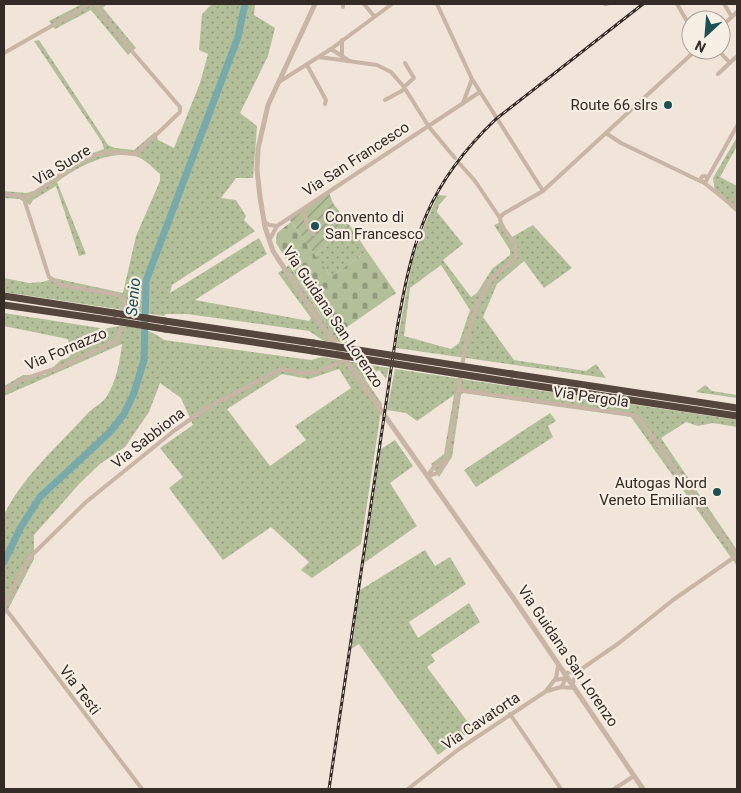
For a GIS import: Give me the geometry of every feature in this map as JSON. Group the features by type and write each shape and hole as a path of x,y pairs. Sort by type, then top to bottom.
{"highway":[{"path":"4,296 737,416"},
{"path":"4,305 165,329 313,347"},
{"path":"511,378 737,408"}],"street":[{"path":"4,53 90,4"},
{"name":"Via Suore","path":"24,199 39,192 82,163 105,153 136,154 180,112 180,107 118,35 96,4"},
{"name":"Via Guidana San Lorenzo","path":"315,4 277,83 265,116 258,149 257,170 264,221 270,241 285,272 418,464"},
{"path":"364,4 374,16"},
{"path":"277,83 331,49 392,4"},
{"path":"437,4 472,79 543,191"},
{"path":"724,4 732,17 737,12"},
{"path":"342,40 342,55"},
{"path":"331,49 350,61"},
{"path":"331,49 333,56 338,59"},
{"path":"718,74 737,56"},
{"path":"319,57 381,66 391,72 404,88 429,127 455,158"},
{"path":"500,218 503,214 543,191 685,60"},
{"path":"727,60 730,63"},
{"path":"286,63 290,70 301,68"},
{"path":"385,100 404,88 414,78 405,63"},
{"path":"307,65 326,100 325,104"},
{"path":"463,103 472,79"},
{"name":"Via San Francesco","path":"277,226 480,92"},
{"path":"704,180 737,126"},
{"path":"606,133 621,143 692,177 704,180 737,209"},
{"path":"436,489 438,472 448,459 468,335 482,296 495,275 514,260 517,253 514,244 500,223 500,218 475,181 460,164"},
{"path":"4,194 21,196 24,199"},
{"name":"Via Fornazzo","path":"4,391 22,380 64,366 116,341 121,330 124,302 118,295 61,285 49,277 24,199"},
{"path":"303,210 308,226 314,234"},
{"path":"264,221 269,225 277,226 270,241"},
{"name":"Via Sabbiona","path":"6,602 29,558 86,502 175,430 206,408 281,369 303,373 318,372 347,360"},
{"name":"Via Pergola","path":"459,390 634,415 642,422 737,557"},
{"path":"427,476 434,468 448,459"},
{"path":"418,464 434,468"},
{"path":"418,464 436,489"},
{"path":"427,476 438,472"},
{"name":"Via Guidana San Lorenzo","path":"436,489 643,789"},
{"path":"555,680 577,672 620,643 666,606 737,557"},
{"name":"Via Testi","path":"6,602 5,608 142,789"},
{"name":"Via Cavatorta","path":"408,789 458,749 545,692 555,680 558,666"},
{"path":"545,692 561,687 573,687 577,672"},
{"path":"561,687 565,676"},
{"path":"510,714 561,789"},
{"path":"614,789 634,776"}],"green space":[{"path":"82,4 107,4 103,8 136,48 128,55 91,10 55,29 49,21"},
{"path":"212,4 255,4 254,15 275,28 268,56 240,113 257,126 253,178 236,178 221,198 236,200 246,216 244,220 255,231 172,285 170,293 259,238 267,254 195,300 309,321 311,318 278,273 289,265 334,336 340,333 348,343 324,341 309,331 187,314 166,314 164,316 4,292 4,278 29,283 43,282 54,278 123,293 136,236 160,181 160,174 147,162 138,157 117,155 95,160 74,170 57,182 86,254 79,256 56,186 33,200 30,205 19,199 4,198 4,191 26,193 34,191 82,157 104,149 102,142 34,41 39,40 108,145 115,148 134,150 155,132 158,140 174,148 200,83 208,54 199,50 202,14"},
{"path":"737,137 737,146 720,177 737,186 737,213 715,193 713,178"},
{"path":"329,193 333,203 350,226 315,255 289,219"},
{"path":"438,195 447,196 439,205 437,212 463,244 443,260 471,297 477,293 492,269 510,255 510,250 494,225 501,222 512,237 533,225 572,268 544,288 524,261 497,284 483,317 514,360 586,371 596,364 606,378 396,348 412,262 424,226","holes":["441,265 470,310 459,343 451,349 404,336 410,288"]},
{"path":"291,222 331,277 367,251 396,293 334,336 276,243 277,233"},
{"path":"350,226 367,251 331,277 315,255"},
{"path":"4,313 106,329 120,326 136,328 159,336 164,340 311,360 322,357 389,368 386,379 379,370 365,379 382,404 361,544 312,578 301,570 309,562 271,527 223,560 169,488 183,477 160,448 193,425 181,398 160,383 149,412 125,447 100,464 80,483 34,535 34,559 4,617 4,515 31,475 89,412 107,396 117,371 122,344 4,396 4,386 23,375 45,375 61,360 68,358 71,354 68,339 4,326","holes":["339,369 351,388 295,426 306,440 270,466 227,409 282,374 309,379"]},
{"path":"395,369 737,420 737,427 713,423 698,426 686,422 661,438 737,550 737,566 631,417 463,393 461,395 452,457 439,477 431,464 444,454 454,395 417,421 406,413 387,410"},
{"path":"705,385 712,391 737,395 737,398 696,392"},
{"path":"550,413 556,421 548,426 553,437 476,487 464,470"},
{"path":"395,440 413,466 390,483 417,526 364,563 381,449"},
{"path":"425,550 435,566 450,557 466,584 409,622 418,638 469,603 480,622 431,655 435,661 427,667 473,729 438,755 359,644 351,649 360,590"}],"waterway":[{"name":"Senio","path":"4,562 21,527 40,497 110,432 124,414 134,393 144,360 146,281 238,37 245,4"}],"railway":[{"path":"329,789 397,329 417,240 427,214 439,190 454,167 473,143 496,119 643,4"}],"place":[{"name":"Route 66 slrs","path":"668,105"},
{"name":"Convento di San Francesco","path":"315,226"},
{"name":"Autogas Nord Veneto Emiliana","path":"717,492"}]}
